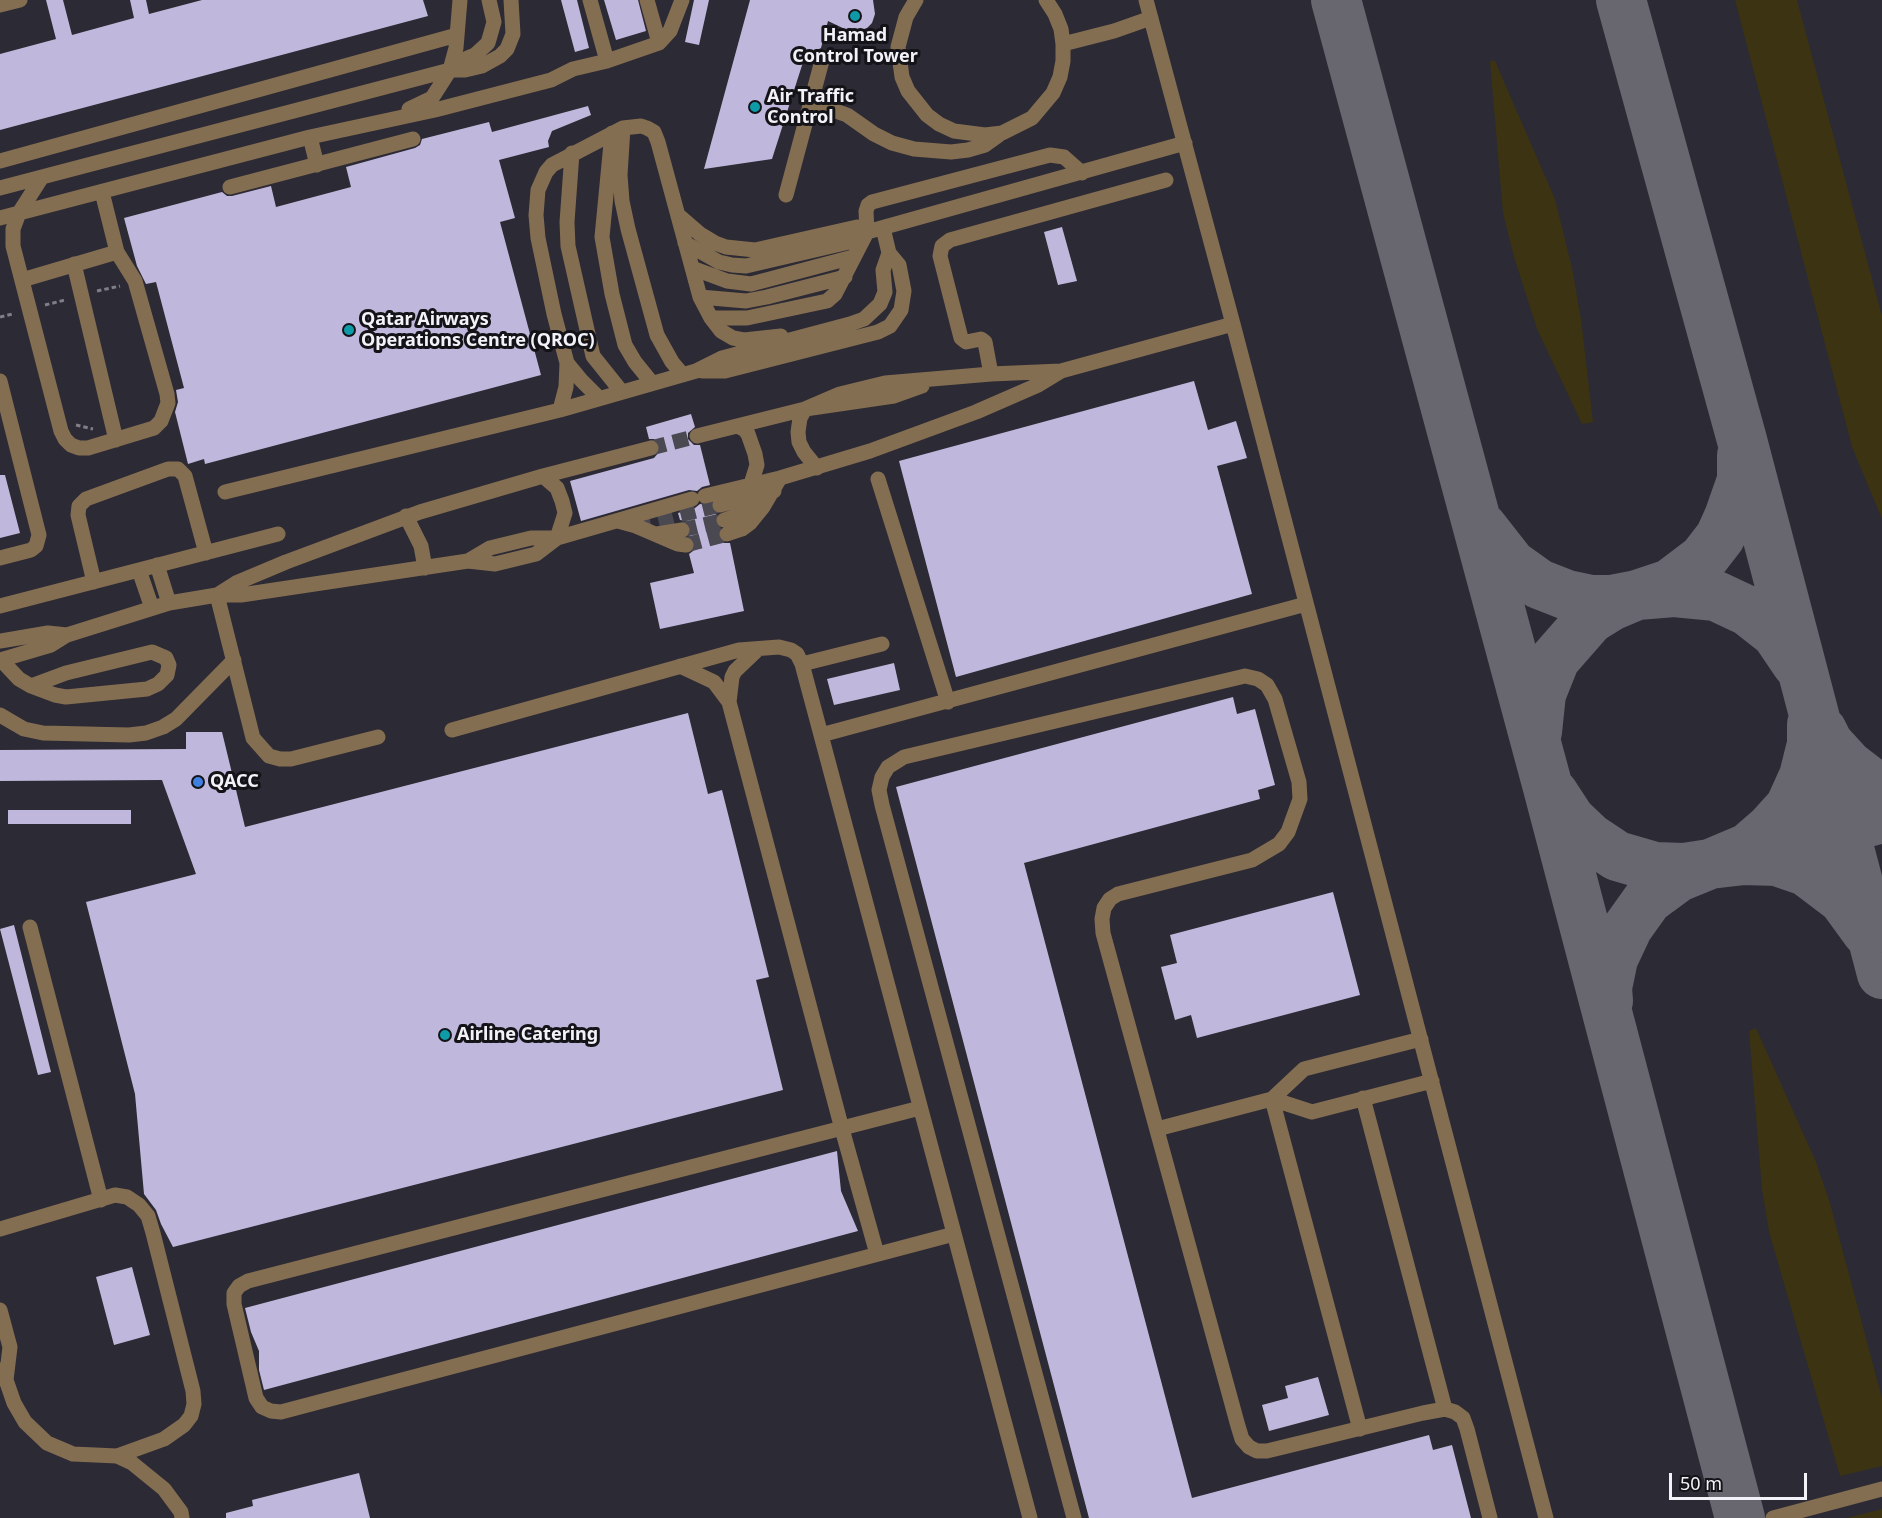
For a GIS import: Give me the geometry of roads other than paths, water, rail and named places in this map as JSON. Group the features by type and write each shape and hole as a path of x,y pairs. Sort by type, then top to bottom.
{"lane":[{"path":"0,5 20,0"},
{"path":"378,121 432,98 444,82 450,70 457,35 459,6 447,0"},
{"path":"450,70 475,55 488,43 494,22 489,0"},
{"path":"0,188 450,70 465,70 482,66 500,56 507,49 513,34 511,0"},
{"path":"590,0 608,61"},
{"path":"647,0 658,43"},
{"path":"0,218 309,137 435,110 542,83 573,69 608,61 658,43 670,31 682,0"},
{"path":"916,0 906,17 898,46 902,77 908,91 927,115 954,131 985,135 1002,133"},
{"path":"810,102 848,115 874,134 914,149 951,152 985,145 1002,133 1032,118 1053,93 1060,77 1064,44 1061,28 1046,0"},
{"path":"1146,0 1546,1518"},
{"path":"1064,44 1114,31 1150,18"},
{"path":"0,161 457,35"},
{"path":"786,195 823,57"},
{"path":"560,410 566,387 567,363 540,249 536,214 538,190 546,172 552,165 618,131 641,126 654,132 700,297 721,332 744,340 782,336 804,338"},
{"path":"618,131 622,201 657,335 672,362 690,373"},
{"path":"618,131 602,237 612,294 625,345 652,383"},
{"path":"309,137 316,165"},
{"path":"230,187 413,139"},
{"path":"685,243 719,262 746,266 865,236 884,228 1185,143"},
{"path":"572,153 567,222 568,246 593,356 621,391"},
{"path":"711,318 747,318 826,300 835,294 865,236 868,205 885,198 1050,155 1064,158 1082,173"},
{"path":"42,177 19,213 13,229 13,246 59,426 64,439 79,448 88,448 154,428 161,421 168,403 135,282 117,252 102,192"},
{"path":"992,374 986,342 981,339 966,342 961,338 941,261 942,246 950,240 1166,180"},
{"path":"678,215 700,234 715,243 747,250 773,247 857,227 865,236"},
{"path":"225,492 560,410 690,373 725,370 878,332 890,326 901,310 904,291 899,265 889,253 884,228"},
{"path":"22,280 117,252"},
{"path":"690,373 722,358 804,338 850,324 872,313 880,304 885,292 883,270 889,253"},
{"path":"692,268 727,281 751,284 853,257"},
{"path":"74,264 116,440"},
{"path":"700,297 746,300 767,297 845,277"},
{"path":"697,436 805,409 840,394 885,383 1061,371 1233,324"},
{"path":"567,363 599,398"},
{"path":"720,505 976,412 1038,385 1061,371"},
{"path":"0,381 5,416 39,535 36,546 31,550 0,558"},
{"path":"805,409 799,424 799,442 804,453 817,468"},
{"path":"737,426 748,434 755,453 757,465 752,484"},
{"path":"217,595 236,583 286,562 406,516 543,476 651,448"},
{"path":"94,582 78,516 82,502 168,470 178,469 185,476 206,553"},
{"path":"543,476 557,488 565,513 557,538"},
{"path":"878,479 948,702"},
{"path":"31,686 66,673 152,652 166,658 169,665 167,675 158,684 147,689 66,697 31,686 10,672 0,660 51,645 67,635 169,603 217,595 241,595 468,561 490,548 531,538 557,538 698,497 752,484 777,484"},
{"path":"726,527 747,527 777,484"},
{"path":"406,516 421,546 425,568"},
{"path":"615,521 657,534 684,538"},
{"path":"0,606 278,534"},
{"path":"157,565 169,603"},
{"path":"139,570 152,608"},
{"path":"217,595 253,738 268,756 291,759 378,737"},
{"path":"821,735 1306,604"},
{"path":"0,641 48,633 67,635"},
{"path":"802,663 882,644"},
{"path":"452,730 739,650 785,648 797,654 802,663 1030,1518"},
{"path":"756,651 735,671 732,677 729,702 842,1129 878,1254"},
{"path":"0,716 24,729 43,733 146,734 176,719 234,660"},
{"path":"681,666 714,682 729,702"},
{"path":"1074,1518 879,790 882,777 888,767 903,757 1245,676 1258,679 1267,685 1275,699 1299,782 1300,799 1288,832 1279,844 1252,860 1118,894 1110,899 1104,908 1102,919 1103,933 1242,1439 1249,1447 1257,1451 1267,1451 1445,1409 1455,1412 1463,1418 1467,1429 1490,1518"},
{"path":"30,927 101,1200"},
{"path":"1157,1129 1272,1099 1304,1069 1421,1040"},
{"path":"1272,1099 1312,1112 1431,1081"},
{"path":"1363,1098 1445,1409"},
{"path":"1272,1099 1360,1429"},
{"path":"920,1108 248,1281 239,1286 234,1293 234,1304 256,1398 262,1407 281,1412 954,1234"},
{"path":"0,1229 115,1195 127,1197 139,1205 148,1216 193,1391 194,1404 184,1425 164,1439 117,1456"},
{"path":"0,1310 10,1347 2,1377 25,1422 47,1443 73,1454 117,1456 132,1463 164,1490 181,1512 182,1518"},
{"path":"1773,1518 1882,1489"}],"tunnel":[{"path":"651,448 697,436"},
{"path":"636,526 720,505"},
{"path":"682,530 724,520"},
{"path":"686,545 727,534"}],"place":[{"name":"Hamad Control Tower","path":"855,16"},
{"name":"Air Traffic Control","path":"755,107"},
{"name":"Qatar Airways Operations Centre (QROC)","path":"349,330"},
{"name":"QACC","path":"198,782"},
{"name":"Airline Catering","path":"445,1035"}]}
